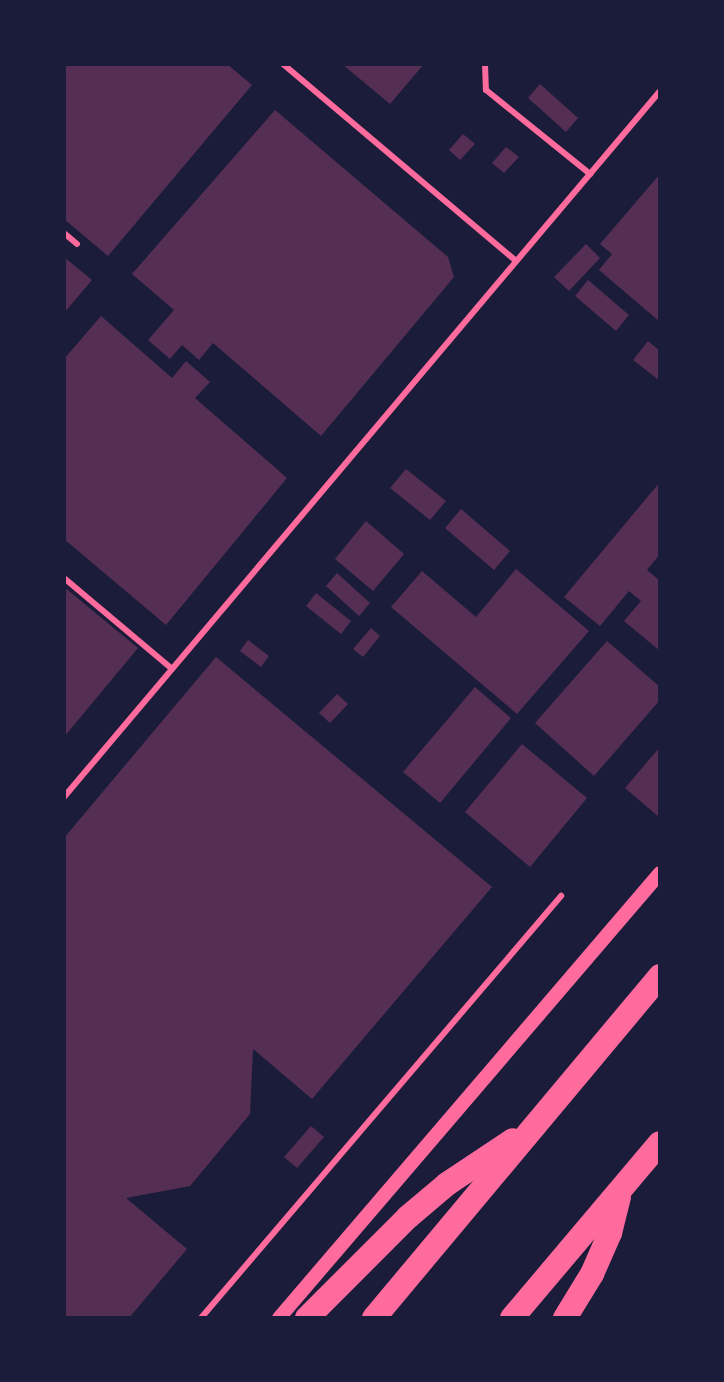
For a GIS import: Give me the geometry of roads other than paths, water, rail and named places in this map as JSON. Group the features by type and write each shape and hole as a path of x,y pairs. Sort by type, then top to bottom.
{"highway":[{"path":"374,1318 660,976"},
{"path":"307,1318 408,1217 447,1184 532,1128"},
{"path":"512,1318 660,1143"},
{"path":"565,1318 598,1261 610,1233 620,1190"}],"street":[{"path":"279,1318 660,873"}],"lane":[{"path":"283,64 516,261"},
{"path":"485,64 486,90 590,174"},
{"path":"64,797 660,91"},
{"path":"64,233 77,244"},
{"path":"64,578 172,669"},
{"path":"201,1318 561,896"}]}
